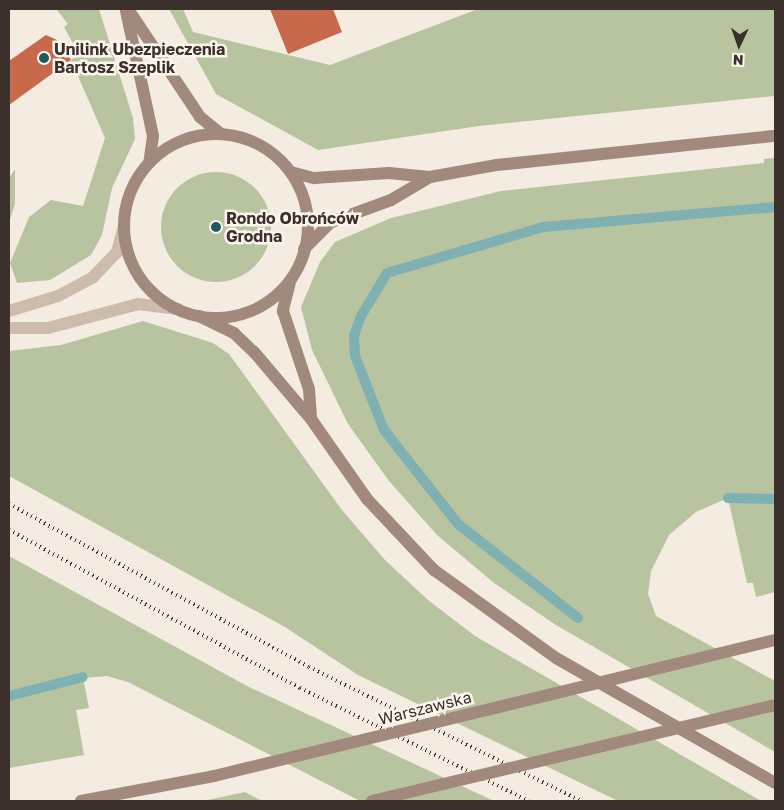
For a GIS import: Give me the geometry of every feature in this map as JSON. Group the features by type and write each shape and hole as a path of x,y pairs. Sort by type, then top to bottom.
{"main road":[{"path":"127,9 196,111 221,134 264,147 291,172 307,211 303,251 294,272 283,311 308,389 311,419"},
{"path":"127,9 153,136 149,163 130,194 124,225 126,248 137,272 158,297 178,309 199,316 239,337 311,419 367,499 442,576 564,663 775,783"},
{"path":"149,163 180,142 221,134"},
{"path":"291,172 314,178 389,173 430,176 497,165 775,136"},
{"path":"303,251 331,222 392,200 430,176"},
{"path":"199,316 223,318 254,309 271,299 294,272"},
{"name":"Warszawska","path":"81,801 214,776 775,640"},
{"path":"372,801 775,705"}],"street":[{"path":"9,311 58,296 93,277 117,252 124,225"},
{"path":"9,328 48,328 138,304 178,309"}],"green space":[{"path":"56,9 99,9 133,118 135,139 112,188 102,235 91,255 50,280 17,283 10,263 29,217 51,200 83,206 105,138 71,60 79,54 64,27 68,24"},
{"path":"169,9 183,9 193,32 330,65 478,9 775,9 775,96 479,126 318,150 216,94"},
{"path":"775,158 775,592 756,597 753,583 747,583 728,498 696,512 669,535 651,571 648,594 656,616 775,681 775,752 556,625 494,583 437,535 389,481 348,424 312,350 301,307 320,262 335,242 391,218 501,191 764,163 764,159"},
{"path":"15,169 15,204 9,223 9,178"},
{"name":"Rondo Obrońców Grodna","path":"216,172 237,176 255,188 267,206 271,227 267,248 255,266 237,278 216,282 195,278 177,266 165,248 161,227 165,206 177,188 195,176"},
{"path":"143,321 213,343 229,354 342,510 385,560 428,600 475,636 761,801 618,801 358,675 285,627 9,476 9,351 61,345"},
{"path":"9,556 249,687 494,801 360,801 128,682 107,676 83,678 89,708 76,710 84,755 9,768"},
{"path":"245,792 260,800 203,801"}],"building":[{"path":"270,9 333,9 342,32 288,54"},
{"name":"Unilink Ubezpieczenia Bartosz Szeplik","path":"46,35 57,40 71,60 9,105 9,61"}],"waterway":[{"path":"578,618 458,524 384,430 355,356 354,336 361,316 387,273 543,227 775,207"},
{"path":"728,498 775,499"},
{"path":"9,696 83,677"}],"railway":[{"path":"9,504 309,667 581,801"},
{"path":"9,530 300,688 529,801"}],"place":[{"name":"Unilink Ubezpieczenia Bartosz Szeplik","path":"44,58"},
{"name":"Rondo Obrońców Grodna","path":"216,227"}]}
